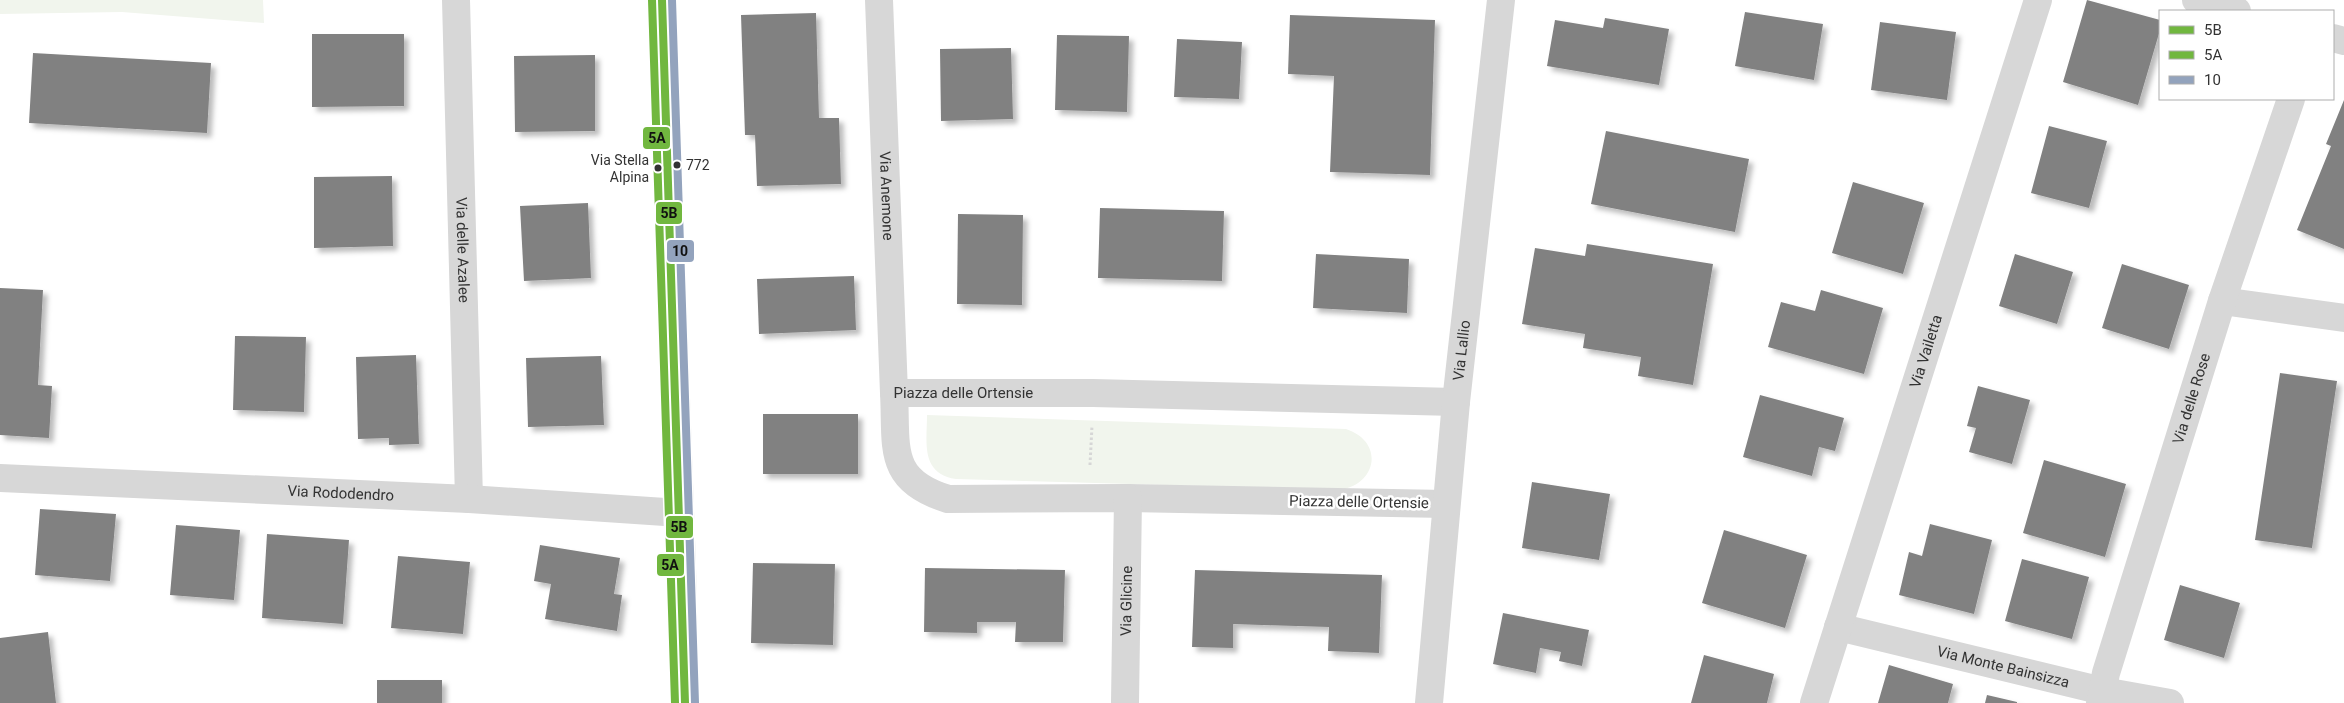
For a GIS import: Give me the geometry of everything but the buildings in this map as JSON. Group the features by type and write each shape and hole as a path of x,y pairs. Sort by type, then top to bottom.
{"street":[{"name":"Via delle Azalee","path":"456,0 469,499"},
{"path":"662,0 685,703"},
{"name":"Via Anemone","path":"879,0 894,393"},
{"name":"Via Lallio","path":"1429,703 1456,402 1501,0"},
{"name":"Via Vailetta","path":"1814,703 2038,0"},
{"path":"2196,0 2233,10"},
{"name":"Via delle Rose","path":"2102,697 2106,673 2222,301 2291,100"},
{"path":"2222,301 2344,318"},
{"name":"Piazza delle Ortensie","path":"1446,504 1128,498 957,500 924,491 906,475 898,457 894,393 1093,393 1456,402"},
{"name":"Via Rododendro","path":"0,478 469,499 680,512"},
{"name":"Via Glicine","path":"1125,703 1128,498"},
{"name":"Via Monte Bainsizza","path":"1838,627 2102,697 2170,703"}],"path":[{"path":"1089,498 1093,393"}],"shaded area":[{"path":"0,0 263,0 264,23 122,12 0,14"},
{"path":"927,415 1346,429 1358,435 1367,443 1371,453 1371,462 1368,472 1362,480 1352,486 1339,490 956,479 944,476 931,463 927,446"}],"transit line":[{"name":"5A","path":"652,0 675,703"},
{"name":"5B","path":"662,0 685,703"},
{"name":"10","path":"672,0 695,703"}],"place":[{"name":"772","path":"677,165"},
{"name":"Via Stella Alpina","path":"658,168"}]}
